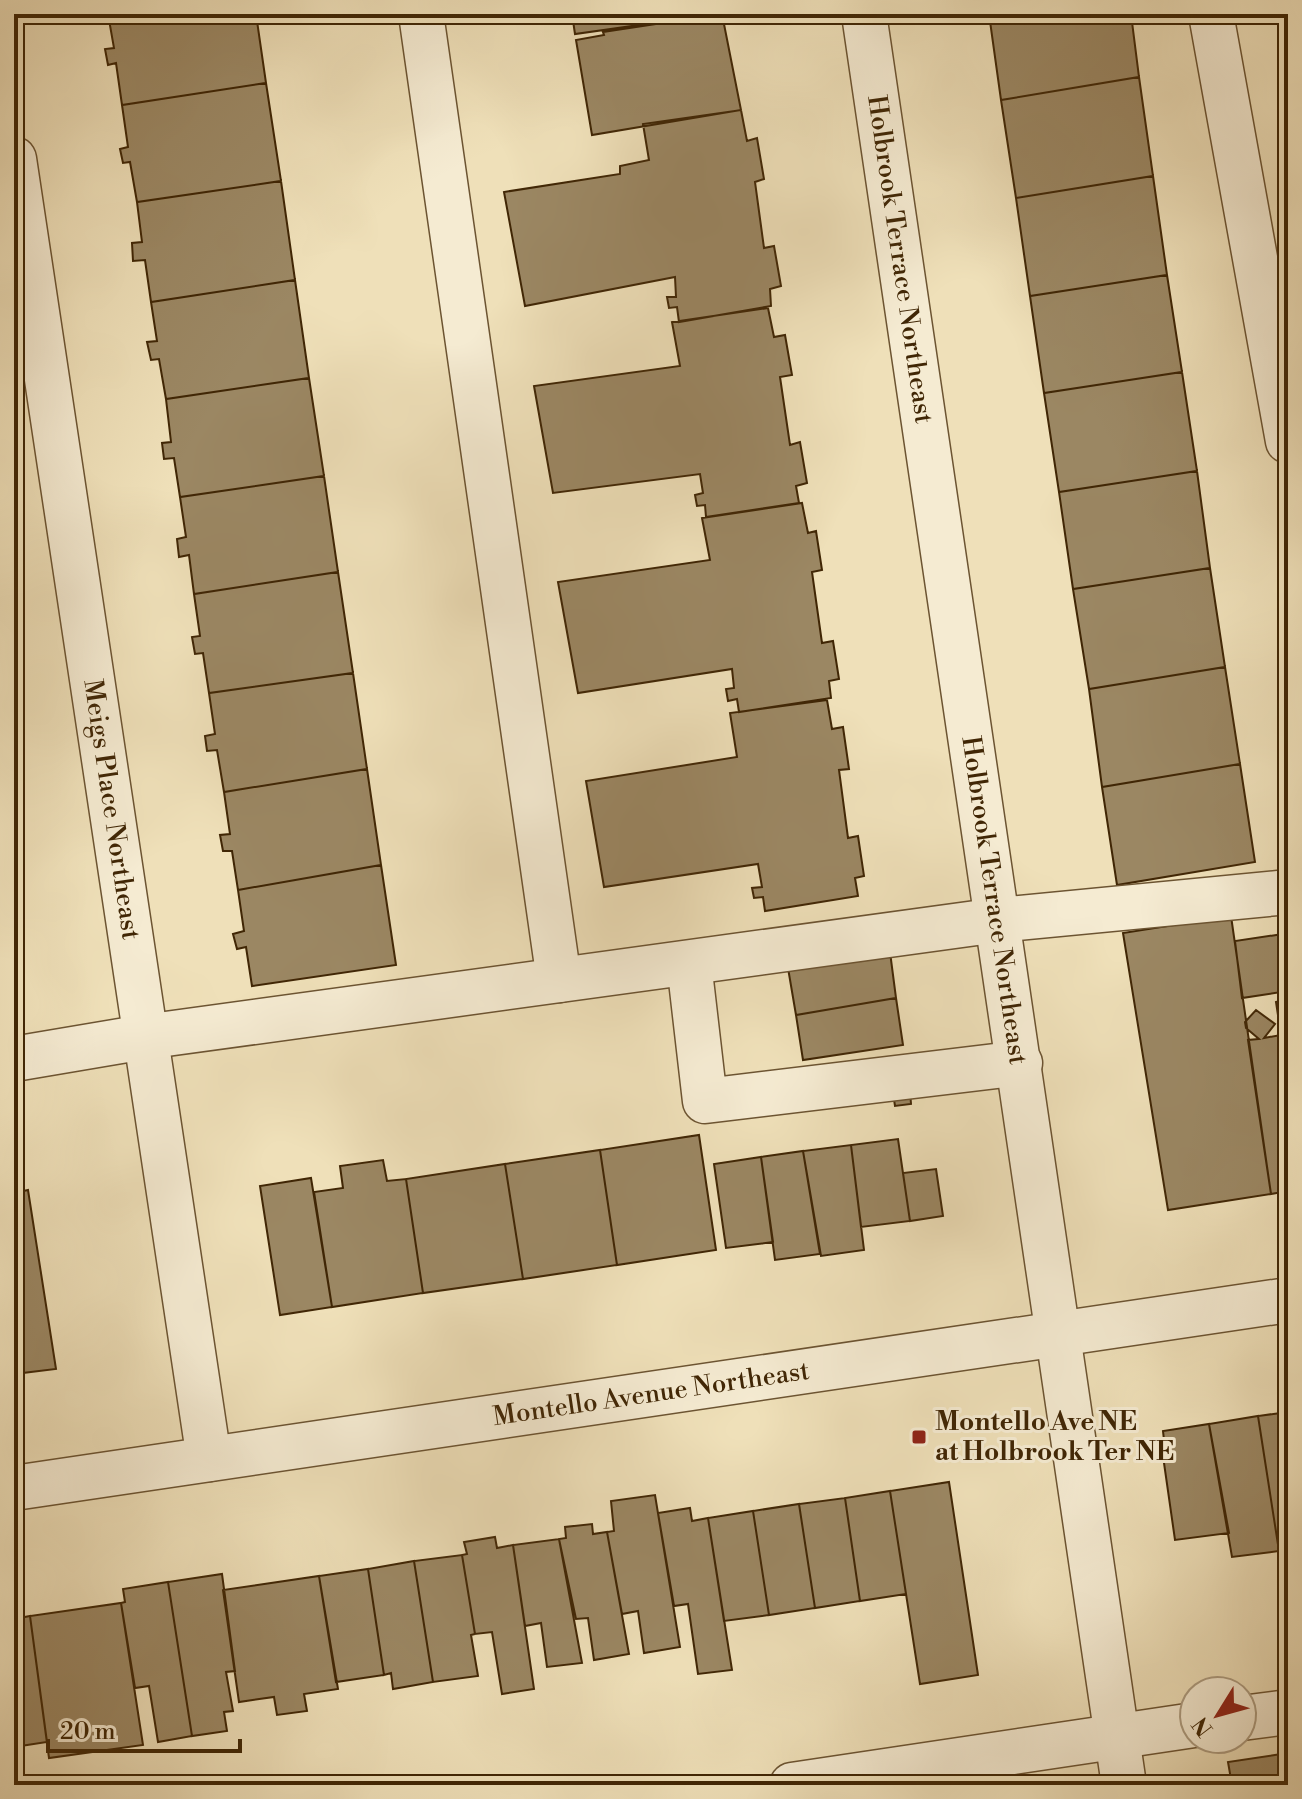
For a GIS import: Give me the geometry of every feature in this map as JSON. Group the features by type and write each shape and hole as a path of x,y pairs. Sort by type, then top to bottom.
{"street":[{"path":"421,14 559,980"},
{"name":"Holbrook Terrace Northeast","path":"864,14 1124,1785"},
{"path":"1211,14 1288,441"},
{"name":"Meigs Place Northeast","path":"14,159 209,1459"},
{"path":"14,1059 144,1037 998,920 1288,892"},
{"path":"689,963 705,1101 1020,1063"},
{"name":"Montello Avenue Northeast","path":"14,1488 1288,1300"},
{"path":"1258,1716 1288,1712"},
{"path":"792,1785 1178,1727"}],"building":[{"path":"108,14 256,14 266,83 122,105 116,63 108,65 105,49 114,48"},
{"path":"572,14 717,14 575,34"},
{"path":"722,14 741,110 592,135 576,40 604,35 603,32"},
{"path":"989,14 1131,14 1139,77 1001,100"},
{"path":"1281,14 1288,14 1288,58 1287,58"},
{"path":"1139,77 1153,176 1016,198 1001,100"},
{"path":"266,83 281,181 137,202 130,162 123,163 120,149 128,147 122,105"},
{"path":"741,110 747,141 757,138 764,179 755,182 764,248 774,246 781,286 770,289 771,306 679,322 677,307 669,308 667,297 676,297 675,277 525,306 504,192 620,174 620,166 649,160 643,124"},
{"path":"1153,176 1167,275 1030,296 1016,198"},
{"path":"281,181 295,280 151,302 145,260 133,261 132,243 142,242 137,202"},
{"path":"1167,275 1182,372 1044,393 1030,296"},
{"path":"295,280 309,378 166,399 159,359 151,360 147,342 157,341 151,302"},
{"path":"768,308 774,337 785,335 792,375 780,377 790,445 800,442 807,483 796,486 799,503 706,517 705,505 697,506 695,495 703,493 700,474 553,493 534,386 680,366 672,322"},
{"path":"1182,372 1197,471 1059,492 1044,393"},
{"path":"309,378 324,476 180,497 174,458 164,459 162,443 171,442 166,399"},
{"path":"1197,471 1210,568 1073,589 1059,492"},
{"path":"324,476 338,572 194,594 189,555 179,557 177,539 186,537 180,497"},
{"path":"802,503 808,533 816,531 822,570 812,572 822,643 833,641 839,679 829,681 831,698 739,712 737,699 728,701 726,689 734,688 732,669 578,693 558,582 710,560 702,518"},
{"path":"1210,568 1225,667 1089,689 1073,589"},
{"path":"338,572 353,673 209,693 203,653 195,654 192,637 200,636 194,594"},
{"path":"1225,667 1240,764 1102,787 1089,689"},
{"path":"353,673 367,769 224,792 217,750 207,751 205,736 215,734 209,693"},
{"path":"827,700 832,729 843,727 849,769 839,770 848,838 858,836 864,876 855,878 858,896 765,911 763,897 754,898 752,888 762,887 758,864 604,887 586,781 737,757 730,713"},
{"path":"1240,764 1255,862 1117,885 1102,787"},
{"path":"367,769 381,865 238,890 232,851 223,851 220,835 230,834 224,792"},
{"path":"381,865 396,965 252,986 246,947 237,949 233,934 244,931 238,890"},
{"path":"1231,916 1271,1194 1168,1210 1123,933"},
{"path":"1283,934 1288,991 1242,998 1235,941"},
{"path":"890,952 896,998 796,1015 788,968"},
{"path":"896,998 903,1045 803,1060 796,1015"},
{"path":"1288,999 1288,1191 1271,1194 1248,1040 1259,1039 1246,1028 1245,1022 1256,1010 1275,1024 1264,1038 1281,1035 1276,1002"},
{"path":"910,1091 911,1104 895,1106 893,1093"},
{"path":"699,1135 716,1250 617,1265 600,1150"},
{"path":"898,1139 910,1221 861,1227 851,1145"},
{"path":"851,1145 864,1250 821,1256 803,1151"},
{"path":"600,1150 617,1265 523,1279 505,1164"},
{"path":"803,1151 820,1254 775,1260 761,1157"},
{"path":"761,1157 773,1242 726,1248 714,1164"},
{"path":"383,1160 387,1181 406,1179 423,1293 332,1307 314,1192 343,1188 340,1166"},
{"path":"505,1164 523,1279 423,1293 406,1179"},
{"path":"936,1169 943,1216 910,1221 903,1173"},
{"path":"311,1178 332,1307 280,1315 260,1186"},
{"path":"28,1190 56,1369 14,1374 14,1193"},
{"path":"1288,1412 1288,1549 1279,1551 1258,1416"},
{"path":"1258,1416 1279,1551 1232,1557 1209,1424"},
{"path":"1209,1424 1229,1533 1175,1540 1162,1449 1165,1449 1163,1431"},
{"path":"949,1482 978,1675 920,1684 890,1491"},
{"path":"890,1491 906,1594 860,1601 845,1498"},
{"path":"655,1495 680,1647 644,1653 638,1611 622,1614 607,1532 614,1531 611,1501"},
{"path":"845,1498 860,1601 815,1608 799,1504"},
{"path":"799,1504 815,1608 769,1615 753,1511"},
{"path":"690,1508 692,1521 708,1518 732,1670 698,1674 688,1604 674,1606 658,1513"},
{"path":"753,1511 769,1615 724,1621 708,1518"},
{"path":"592,1524 593,1534 607,1532 629,1654 594,1660 588,1618 576,1619 559,1539 566,1538 565,1527"},
{"path":"495,1537 497,1548 513,1545 534,1689 502,1694 492,1632 475,1634 462,1555 467,1554 464,1542"},
{"path":"559,1539 582,1663 547,1667 541,1623 525,1626 513,1545"},
{"path":"462,1555 475,1634 471,1635 478,1676 433,1682 414,1561"},
{"path":"414,1561 433,1682 393,1689 391,1673 384,1675 368,1569"},
{"path":"368,1569 384,1675 336,1682 319,1576"},
{"path":"222,1574 235,1671 226,1672 233,1711 224,1712 227,1731 192,1736 168,1582"},
{"path":"319,1576 338,1689 304,1694 307,1711 277,1715 274,1697 239,1702 223,1590"},
{"path":"168,1582 192,1736 158,1742 149,1686 135,1688 121,1603 125,1602 123,1589"},
{"path":"121,1603 143,1745 49,1758 30,1616"},
{"path":"30,1616 47,1742 14,1747 14,1619"},
{"path":"1288,1753 1288,1785 1232,1785 1228,1762"}],"place":[{"name":"Montello Ave NE at Holbrook Ter NE","path":"919,1437"}]}
